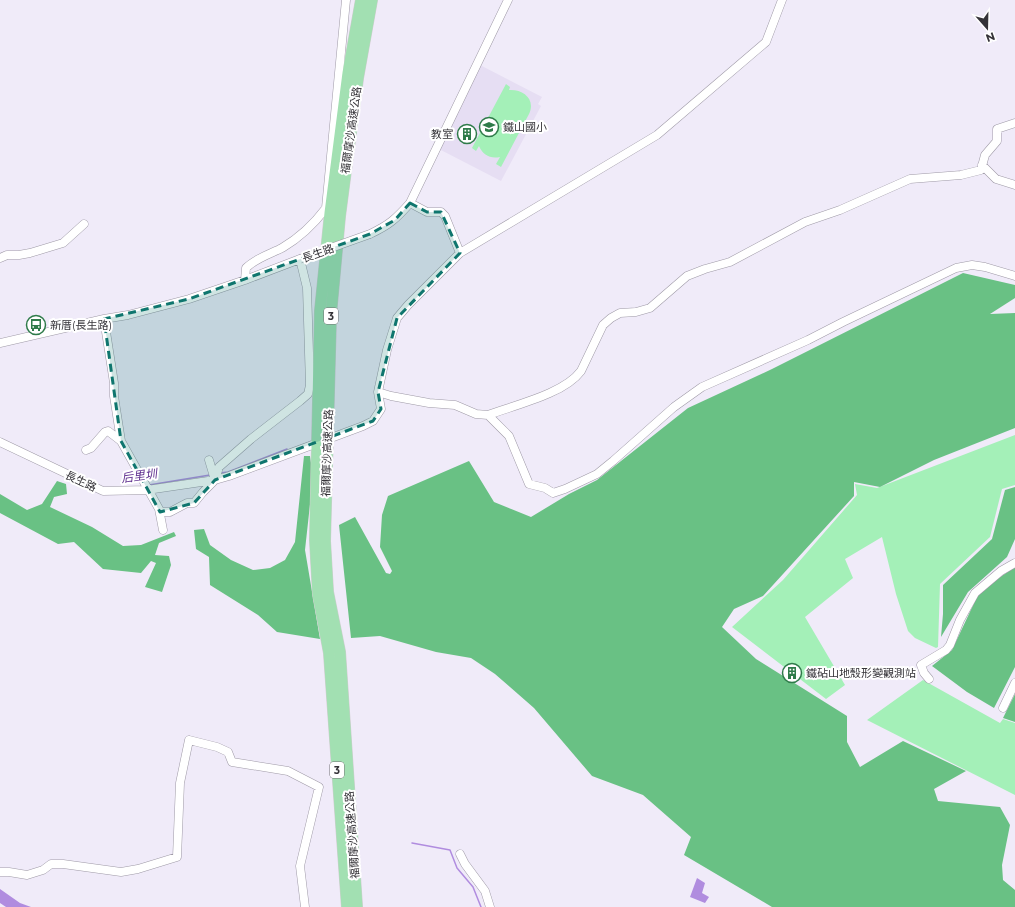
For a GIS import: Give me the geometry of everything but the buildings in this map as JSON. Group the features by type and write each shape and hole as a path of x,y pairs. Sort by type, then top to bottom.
{"highway":[{"name":"福爾摩沙高速公路","path":"347,907 329,653 318,594 315,540 320,311 330,213 348,73 360,0"},
{"name":"福爾摩沙高速公路","path":"357,907 340,652 328,592 325,541 332,298 340,216 358,78 372,0"}],"street":[{"path":"245,280 246,268 251,263 281,248 300,236 326,208 346,0"},
{"name":"長生路","path":"0,343 104,319 128,315 181,301 245,280 384,228 395,220 410,203 508,0"},
{"path":"782,0 766,42 657,135 460,253 397,318 387,350 378,392 422,402 455,405 476,414 488,415 553,392 570,382 581,371 603,325 611,318 620,313 636,312 650,308 687,276 730,262 805,222 840,210 910,179 961,175 980,170 985,155 997,141 997,128 1015,123"},
{"path":"982,165 996,179 1015,185"},
{"path":"410,203 427,212 441,212 445,216 460,253"},
{"path":"0,258 7,255 30,253 63,243 84,224"},
{"path":"160,512 170,512 187,503 194,504 215,480 219,467 251,438 308,394 310,385 307,288 300,259"},
{"path":"488,415 509,436 528,484 545,488 553,493 597,474 674,407 702,387 808,340 956,268 972,265 985,267 1015,276"},
{"path":"104,319 121,441 160,512 163,530"},
{"name":"長生路","path":"0,442 103,491 147,490 215,480 229,476 297,452 363,426 373,421 381,409 378,392"},
{"path":"86,450 91,448 105,432 108,431 121,441"},
{"path":"209,460 215,480"},
{"path":"928,678 921,665 946,650 950,645 960,620 975,593 1000,571 1015,563"},
{"path":"1003,708 1015,683"},
{"path":"0,872 27,875 43,870 51,864 63,864 121,872 138,869 177,857 180,783 189,740 217,747 228,752 232,762 288,771 319,787 300,866 305,907"},
{"path":"460,854 465,864 485,891 490,907"}],"highlighted area":[{"path":"410,203 427,212 441,212 460,253 397,318 378,392 381,409 373,421 215,480 194,503 160,512 121,441 104,319 189,299 370,234 395,220"}],"shaded area":[{"name":"鐵山國小","path":"480,65 542,97 538,104 541,106 501,181 437,148"},
{"path":"697,878 705,883 702,893 709,897 705,903 690,897"},
{"path":"0,889 20,903 31,907 6,907 0,903"}],"green space":[{"path":"506,84 510,87 509,90 519,91 527,96 531,104 531,109 501,167 496,164 500,157 487,156 479,146 476,151 472,148"},
{"path":"963,273 1015,285 1015,298 990,314 1015,313 1015,428 934,460 880,487 854,482 854,496 763,596 734,609 722,627 756,659 847,716 847,742 860,767 903,741 966,771 934,789 938,801 1000,807 1010,825 1002,865 1003,880 1015,890 1015,907 772,907 684,855 691,837 643,795 592,776 534,708 495,674 471,658 436,652 380,636 351,638 339,525 355,517 386,573 390,574 392,571 380,547 382,515 388,496 469,461 494,502 531,517 569,494 597,480 688,408 772,369"},
{"path":"1015,435 1015,485 1002,489 990,537 940,584 938,647 936,648 915,638 908,631 896,594 882,537 845,559 853,578 805,617 845,685 826,699 732,627 783,580 857,495 855,484 877,488"},
{"path":"304,456 310,456 313,477 305,550 320,639 277,632 258,615 210,585 209,557 196,549 194,530 204,529 210,545 231,560 253,570 270,568 285,560 295,542"},
{"path":"57,481 66,484 67,494 54,497 50,507 92,527 123,546 141,545 174,532 176,536 159,543 155,555 169,556 171,565 162,592 145,587 156,563 151,561 141,573 103,569 74,542 58,544 0,513 0,494 27,510 42,504"},
{"path":"1015,487 1015,539 1007,557 968,592 941,637 943,585 992,539 1005,490"},
{"path":"1015,567 1015,667 994,708 967,692 932,666 952,650 977,597 987,586"},
{"path":"923,680 1000,723 1003,719 1015,723 1015,795 867,720"},
{"path":"1015,694 1015,722 1003,718"}],"waterway":[{"name":"后里圳","path":"220,473 228,472 287,449"},
{"name":"后里圳","path":"149,485 210,475"},
{"path":"412,843 450,850 457,868 473,887 481,907"}],"place":[{"name":"鐵山國小","path":"489,127"},
{"name":"教室","path":"467,134"},
{"name":"新厝(長生路)","path":"36,325"},
{"name":"鐵砧山地殼形變觀測站","path":"792,673"}]}
